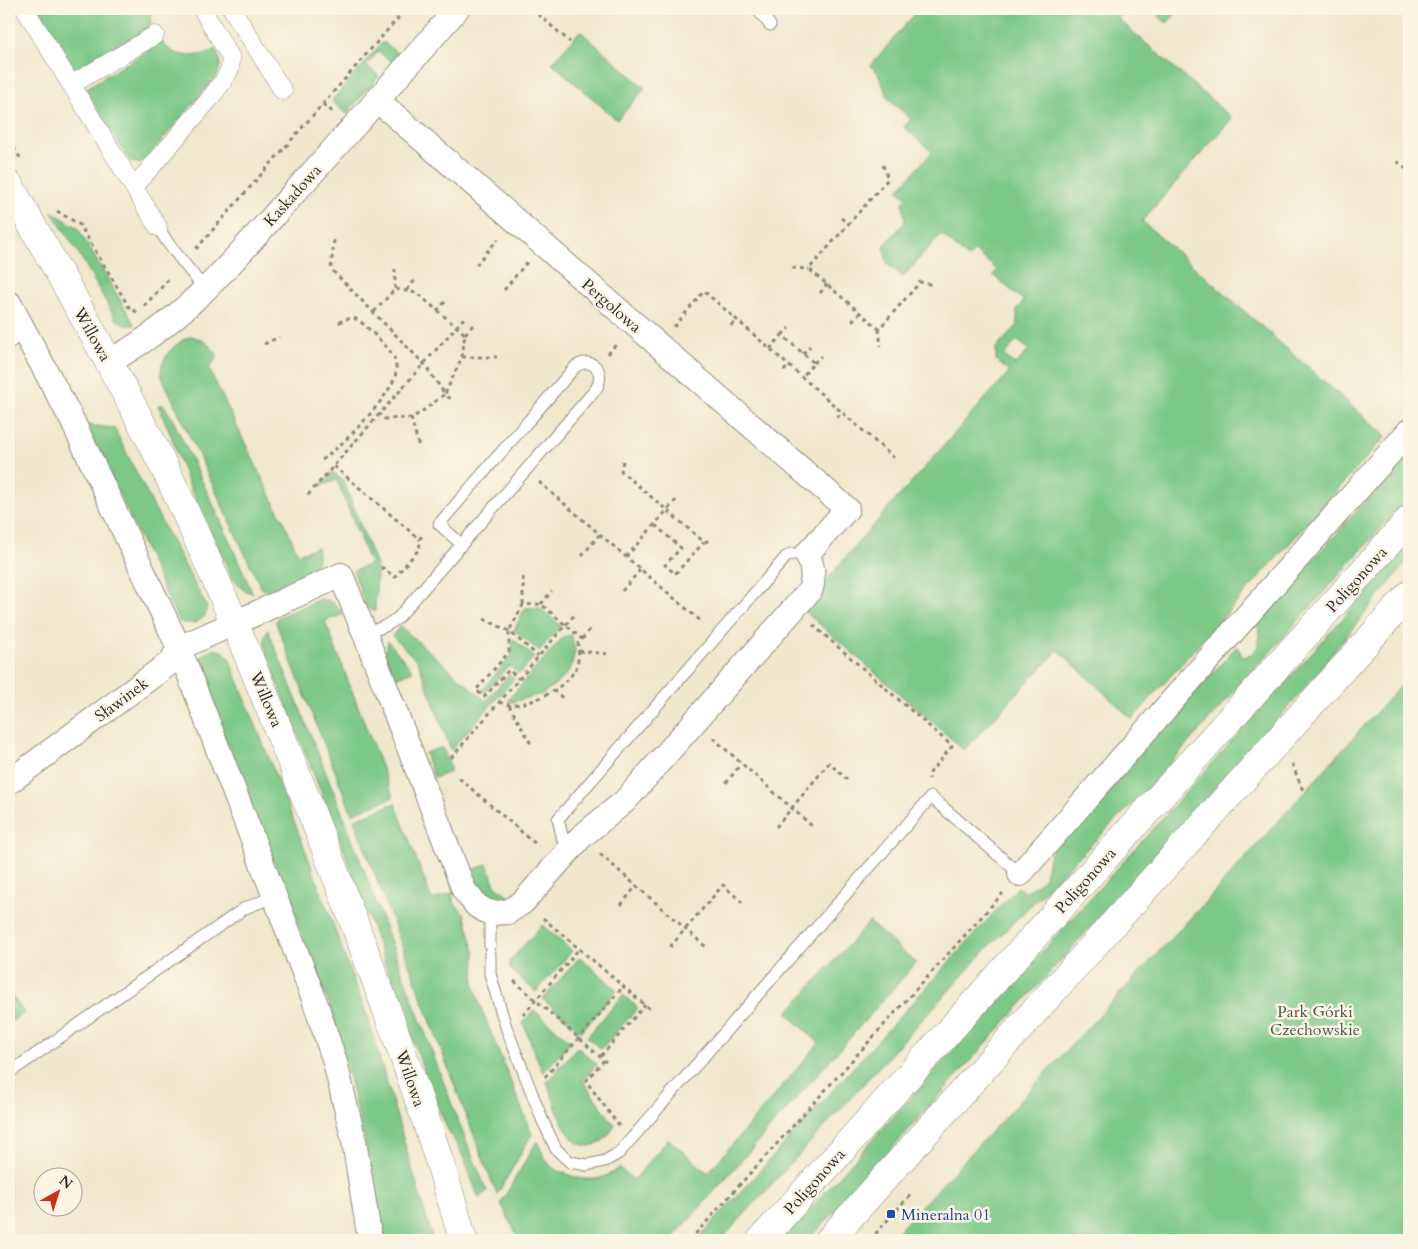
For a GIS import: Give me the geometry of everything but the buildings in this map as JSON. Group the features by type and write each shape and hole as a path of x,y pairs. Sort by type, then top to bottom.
{"main road":[{"name":"Willowa","path":"16,174 108,362 153,444 234,622 298,777 390,1018 422,1108 463,1240"},
{"name":"Poligonowa","path":"761,1240 1409,520"},
{"path":"829,1240 1409,595"}],"street":[{"path":"26,9 158,227"},
{"path":"134,187 208,101 230,69 231,58 202,9"},
{"path":"232,9 283,91"},
{"name":"Kaskadowa","path":"108,362 131,350 151,336 205,290 457,9"},
{"path":"71,85 156,36"},
{"name":"Pergolowa","path":"377,100 848,509 807,554"},
{"path":"9,303 17,338 71,418 179,648 313,996 335,1062 354,1142 370,1240"},
{"path":"1020,874 1409,430"},
{"path":"365,634 464,890 477,906 490,912 508,912 523,902 568,851 624,801 811,589 813,580 812,570 807,554"},
{"name":"Sławinek","path":"9,782 171,662 179,648 341,575 365,634"}],"lane":[{"path":"757,9 770,25"},
{"path":"158,227 205,290"},
{"path":"365,634 385,626 398,618 596,389 601,377 592,365 584,363 576,366 439,524 461,544"},
{"path":"568,851 558,819 716,635 786,557 791,554 807,554"},
{"path":"490,912 490,974 506,1028 542,1120 556,1149 570,1162 587,1165 605,1161 619,1153 931,797 1020,874"},
{"path":"9,1073 245,908 262,901 275,899"}],"path":[{"path":"52,208 80,225 129,307 137,313 406,9"},
{"path":"532,9 570,42"},
{"path":"9,141 16,174"},
{"path":"1397,161 1406,168 1409,165"},
{"path":"809,269 888,179 882,165"},
{"path":"841,218 849,224"},
{"path":"476,265 499,238"},
{"path":"334,240 331,269 424,364 445,394 453,401"},
{"path":"504,290 532,256"},
{"path":"374,312 394,289 395,264"},
{"path":"792,268 809,269 879,329 881,346"},
{"path":"406,291 416,279"},
{"path":"879,329 920,282 934,285"},
{"path":"820,293 827,284"},
{"path":"394,289 417,293 465,334"},
{"path":"673,328 704,291 894,458"},
{"path":"437,311 446,301"},
{"path":"852,321 860,313"},
{"path":"308,495 464,317"},
{"path":"322,460 333,452 387,394 396,372 394,356 364,324 357,319 348,318 338,323"},
{"path":"730,326 736,319"},
{"path":"379,414 385,419 411,418 445,394 462,357 465,334 474,325"},
{"path":"770,349 789,328"},
{"path":"782,335 814,363"},
{"path":"264,344 279,337"},
{"path":"803,354 810,346"},
{"path":"802,377 821,356"},
{"path":"462,357 497,357"},
{"path":"784,371 788,365"},
{"path":"836,418 841,412"},
{"path":"411,418 419,447"},
{"path":"623,461 621,471 704,542"},
{"path":"334,466 419,539 420,548 395,577 381,566"},
{"path":"526,470 716,635"},
{"path":"626,557 676,500"},
{"path":"419,539 439,524"},
{"path":"655,525 681,548 665,565 675,574 704,542 711,540"},
{"path":"582,556 600,534"},
{"path":"622,591 641,570"},
{"path":"519,679 509,670 484,697 476,690 509,652 509,631 523,605 523,575"},
{"path":"541,604 552,591"},
{"path":"523,605 541,604 582,639"},
{"path":"793,609 952,746 929,774 931,797"},
{"path":"451,758 576,613"},
{"path":"484,619 509,631 538,656"},
{"path":"499,702 509,705 544,696 564,683 575,669 579,651 578,643 592,627"},
{"path":"579,651 610,654"},
{"path":"553,690 565,700"},
{"path":"509,705 531,744"},
{"path":"709,735 812,826"},
{"path":"776,827 829,763 850,782"},
{"path":"1292,763 1304,793"},
{"path":"726,783 741,764"},
{"path":"459,778 568,851 637,885 706,947"},
{"path":"690,1240 1020,874"},
{"path":"621,905 637,885"},
{"path":"670,947 723,886 744,904"},
{"path":"523,902 651,1010"},
{"path":"519,1020 579,949"},
{"path":"490,966 503,972 601,1056 605,1061 586,1081 619,1127"},
{"path":"543,1079 623,987"},
{"path":"601,1056 645,1005"},
{"path":"870,1240 910,1195"}],"green space":[{"path":"36,9 150,9 151,26 74,72"},
{"path":"919,9 1124,9 1117,18 1232,118 1142,221 1386,436 1132,719 1058,650 964,750 803,610 854,547 1009,372 996,360 996,348 1017,326 1017,308 1024,301 993,275 997,270 975,251 968,258 941,234 903,277 887,263 884,246 905,222 903,202 907,198 898,190 932,152 904,127 911,119 889,100 878,73 870,66","holes":["1017,340 1029,350 1015,365 1004,355"]},
{"path":"1150,9 1180,9 1167,23"},
{"path":"580,31 645,88 617,120 552,63"},
{"path":"162,42 173,52 187,56 201,55 215,49 220,60 220,66 216,77 144,161 135,163 130,161 85,89"},
{"path":"382,43 385,43 398,54 392,62 378,51 366,66 379,76 346,114 333,102 333,99"},
{"path":"51,211 77,227 135,325 125,325 115,318 81,257"},
{"path":"191,336 207,343 218,356 209,369 282,517 298,554 317,547 318,557 316,566 311,572 296,582 269,592 261,588 161,375 161,368 166,356 180,342"},
{"path":"158,405 164,405 172,418 253,594 242,589 232,578 187,481"},
{"path":"87,425 114,428 207,607 205,616 196,623 183,623 178,620"},
{"path":"1409,452 1409,497 1147,789 983,953 721,1240 697,1240 1018,887 1025,893 1045,878 1050,853 1237,646 1243,657 1253,652 1259,639 1257,623"},
{"path":"332,472 343,480 377,568 375,611 369,609 365,604 353,571 370,564 337,480 320,486"},
{"path":"1409,545 1409,559 1298,696 850,1195 808,1240 782,1240"},
{"path":"320,599 327,600 344,614 325,621 393,797 352,814 276,623 277,618"},
{"path":"525,608 540,608 561,626 539,651 514,630"},
{"path":"400,626 486,701 509,674 514,679 451,750 418,662 392,636"},
{"path":"268,630 340,807 460,1126 487,1191 479,1198 462,1154 447,1128 432,1093 347,858 269,661 265,649"},
{"path":"571,635 575,651 571,668 561,680 542,694 512,702 508,700 563,637"},
{"path":"513,639 534,657 519,674 509,666 484,693 481,691 512,655"},
{"path":"388,641 413,671 395,678 385,654"},
{"path":"215,649 224,652 229,658 303,844 368,1019 433,1240 383,1240 374,1180 334,1016 198,668 203,655"},
{"name":"Park Górki Czechowskie","path":"1409,676 1409,1240 890,1240 1211,896"},
{"path":"442,747 450,765 450,772 434,778 425,753"},
{"path":"395,803 432,900 452,893 454,903 464,913 475,952 474,985 481,1008 532,1134 497,1195 354,820"},
{"path":"487,864 495,885 510,897 504,902 494,905 477,890 470,871"},
{"path":"869,922 916,963 671,1240 519,1240 501,1203 537,1141 545,1159 553,1168 579,1178 599,1178 613,1173 619,1168 634,1180 668,1139 708,1173 819,1043 787,1013"},
{"path":"542,925 572,951 536,992 510,969 510,961"},
{"path":"580,957 617,990 581,1032 543,999"},
{"path":"9,992 24,1013 9,1023"},
{"path":"623,995 638,1008 601,1049 587,1037"},
{"path":"534,1010 571,1042 543,1073 523,1023"},
{"path":"577,1047 597,1064 583,1081 615,1126 604,1140 590,1146 580,1144 572,1138 565,1128 547,1082"}],"place":[{"name":"Mineralna 01","path":"891,1214"}]}
